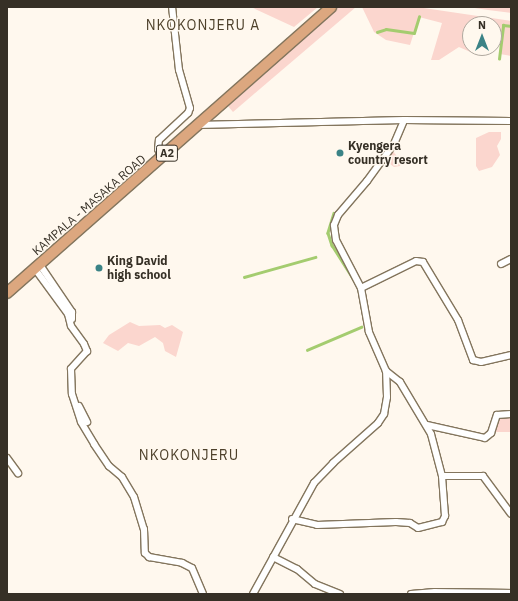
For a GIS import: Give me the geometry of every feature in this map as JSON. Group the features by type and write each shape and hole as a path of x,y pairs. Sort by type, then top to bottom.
{"highway":[{"name":"KAMPALA - MASAKA ROAD","path":"7,293 331,7"}],"street":[{"path":"161,158 158,149 159,140 188,113 190,108 179,70 172,7"},
{"path":"253,594 292,518 319,478 378,423 384,414 387,397 386,371 369,332 361,288 336,240 334,225 338,215 368,180 394,144 404,120"},
{"path":"196,125 404,120 511,121"},
{"path":"501,264 511,259"},
{"path":"361,288 416,261 424,262 458,320 473,360 481,362 511,356"},
{"path":"38,267 72,312 71,319 90,347 90,351 74,370 75,397 87,422"},
{"path":"38,267 68,314 71,326 84,344 87,351 72,369 72,394 81,422 94,444 109,466 122,477 134,497 144,529 145,553 149,557 182,563 192,568 203,594"},
{"path":"292,518 317,525 396,522 410,523 421,528 442,522 445,516 442,476 427,425 400,382 386,371"},
{"path":"427,425 486,438 491,433 497,415 511,414"},
{"path":"7,458 18,473"},
{"path":"442,476 483,476 511,514"},
{"path":"273,557 296,569 314,584 340,594"},
{"path":"410,594 435,592 511,593"}],"shaded area":[{"path":"251,7 318,7 294,27"},
{"path":"338,7 356,7 233,112 227,105"},
{"path":"362,7 417,7 477,16 462,16 462,48 459,47 439,60 431,60 442,23 419,17 410,45 386,40 374,32"},
{"path":"468,7 511,7 511,13 488,10"},
{"path":"502,20 511,21 511,56 502,54"},
{"path":"489,132 501,132 501,139 497,146 500,155 492,167 479,171 476,166 476,138"},
{"path":"393,151 401,162 400,166 394,167 386,161 388,156"},
{"path":"130,322 139,326 160,325 165,328 172,325 183,332 176,357 165,351 163,343 155,337 139,346 128,343 118,351 103,343 109,335"},
{"path":"495,417 511,417 511,432 495,432"}],"waterway":[{"path":"377,32 386,29 414,33 419,17"},
{"path":"499,59 503,25 511,26"},
{"path":"334,213 328,233 332,245 354,280"},
{"path":"244,277 315,257"},
{"path":"307,350 361,327"}],"place":[{"name":"Kyengera country resort","path":"340,153"},
{"name":"King David high school","path":"99,268"}],"district":[{"name":"NKOKONJERU A","path":"203,25"},
{"name":"NKOKONJERU","path":"189,455"}]}
